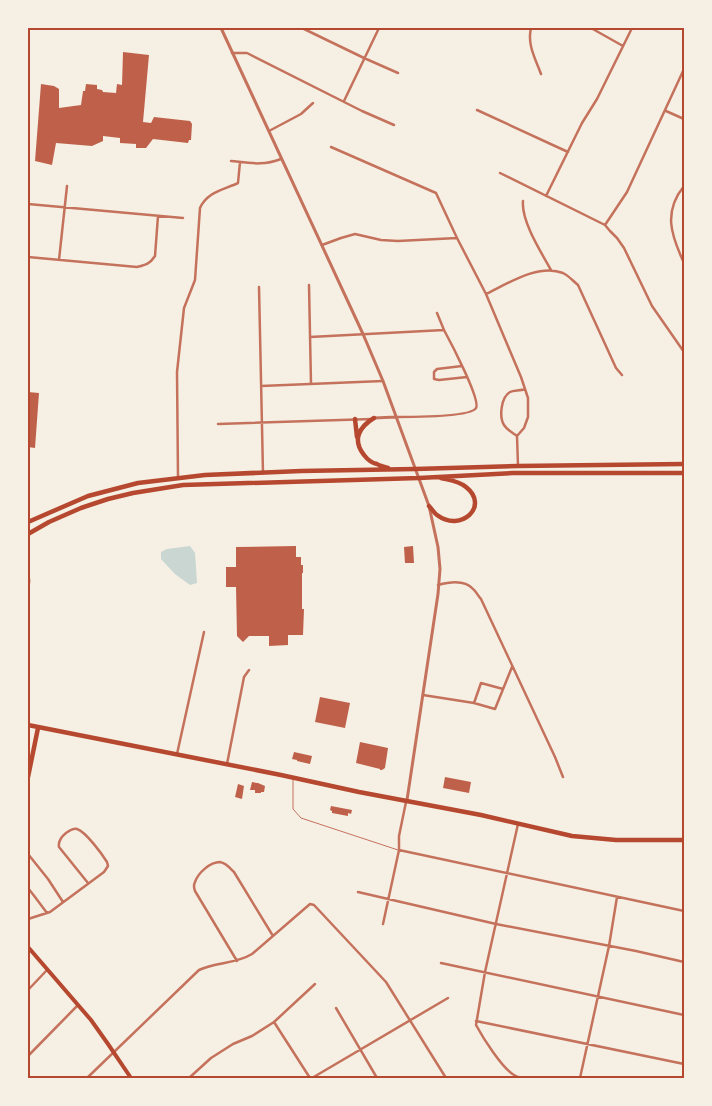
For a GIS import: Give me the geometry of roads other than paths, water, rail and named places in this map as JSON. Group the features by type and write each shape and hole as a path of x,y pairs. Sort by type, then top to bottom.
{"main road":[{"path":"357,441 363,427 374,418"},
{"path":"355,419 357,441 366,457 375,464 394,469"},
{"path":"28,522 88,496 138,483 205,475 518,466 684,464"},
{"path":"28,534 49,522 108,499 179,485 419,478 513,473 684,473"},
{"path":"429,506 438,516 458,521 470,515 474,508 473,497 465,486 437,477"},
{"path":"28,725 294,777 359,792 518,823 572,836 600,840 684,840"},
{"path":"28,777 38,728"},
{"path":"28,947 102,1034 131,1078"}],"street":[{"path":"221,28 383,381 429,506 438,547 440,569 437,602 399,836 399,850 383,924"},
{"path":"302,28 398,73"},
{"path":"344,101 379,28"},
{"path":"531,28 529,35 530,46 541,74"},
{"path":"591,28 623,46"},
{"path":"546,196 632,28"},
{"path":"232,53 247,53 362,111 394,125"},
{"path":"605,225 627,192 684,69"},
{"path":"269,131 301,114 313,103"},
{"path":"477,110 568,152"},
{"path":"666,111 684,119"},
{"path":"331,148 436,193 486,294 528,398 528,418 524,428 517,436 518,466"},
{"path":"231,161 263,164 281,158"},
{"path":"178,478 177,372 184,308 195,280 200,208 203,201 212,193 238,183 240,162"},
{"path":"500,173 605,225 624,248 652,306 684,352"},
{"path":"59,260 67,186"},
{"path":"684,186 671,211 670,219 675,243 684,263"},
{"path":"523,201 528,227 551,271"},
{"path":"28,204 182,218"},
{"path":"28,257 137,267 145,265 152,261 154,256 158,216"},
{"path":"322,245 355,234 381,240 398,241 457,238"},
{"path":"486,294 531,273 551,271 562,273 578,285 616,368 622,375"},
{"path":"309,285 311,384"},
{"path":"259,287 263,473"},
{"path":"218,424 450,415 474,411 478,404 474,392 444,330 438,313"},
{"path":"310,336 444,330"},
{"path":"462,366 438,369 434,372 434,379 467,377"},
{"path":"261,386 383,381"},
{"path":"517,436 504,426 502,418 504,401 507,394 512,391 525,389"},
{"path":"438,585 457,582 472,587 481,599 555,756 563,777"},
{"path":"177,755 204,632"},
{"path":"423,695 474,703 495,709 512,667"},
{"path":"227,764 244,677 249,670"},
{"path":"474,703 481,683 503,689"},
{"path":"518,823 485,972 476,1025 506,1068 514,1075 525,1078"},
{"path":"28,920 47,913 64,902 88,884 104,872 107,869 107,862 83,833 72,829 64,834 58,843 59,847 88,884"},
{"path":"399,850 684,911"},
{"path":"28,854 64,902"},
{"path":"237,961 195,890 195,882 205,869 218,862 226,864 234,872 273,936"},
{"path":"28,888 47,913"},
{"path":"358,892 496,924 684,962"},
{"path":"580,1078 609,946 617,897"},
{"path":"87,1078 199,970 212,965 247,958 308,905 312,904 386,982 446,1078"},
{"path":"441,963 684,1015"},
{"path":"28,990 47,970"},
{"path":"188,1078 211,1058 274,1022 315,984"},
{"path":"274,1022 311,1078 448,998"},
{"path":"28,1056 78,1005"},
{"path":"336,1008 377,1078"},
{"path":"476,1020 684,1064"}],"lane":[{"path":"294,777 293,809 301,818 399,850"}]}
